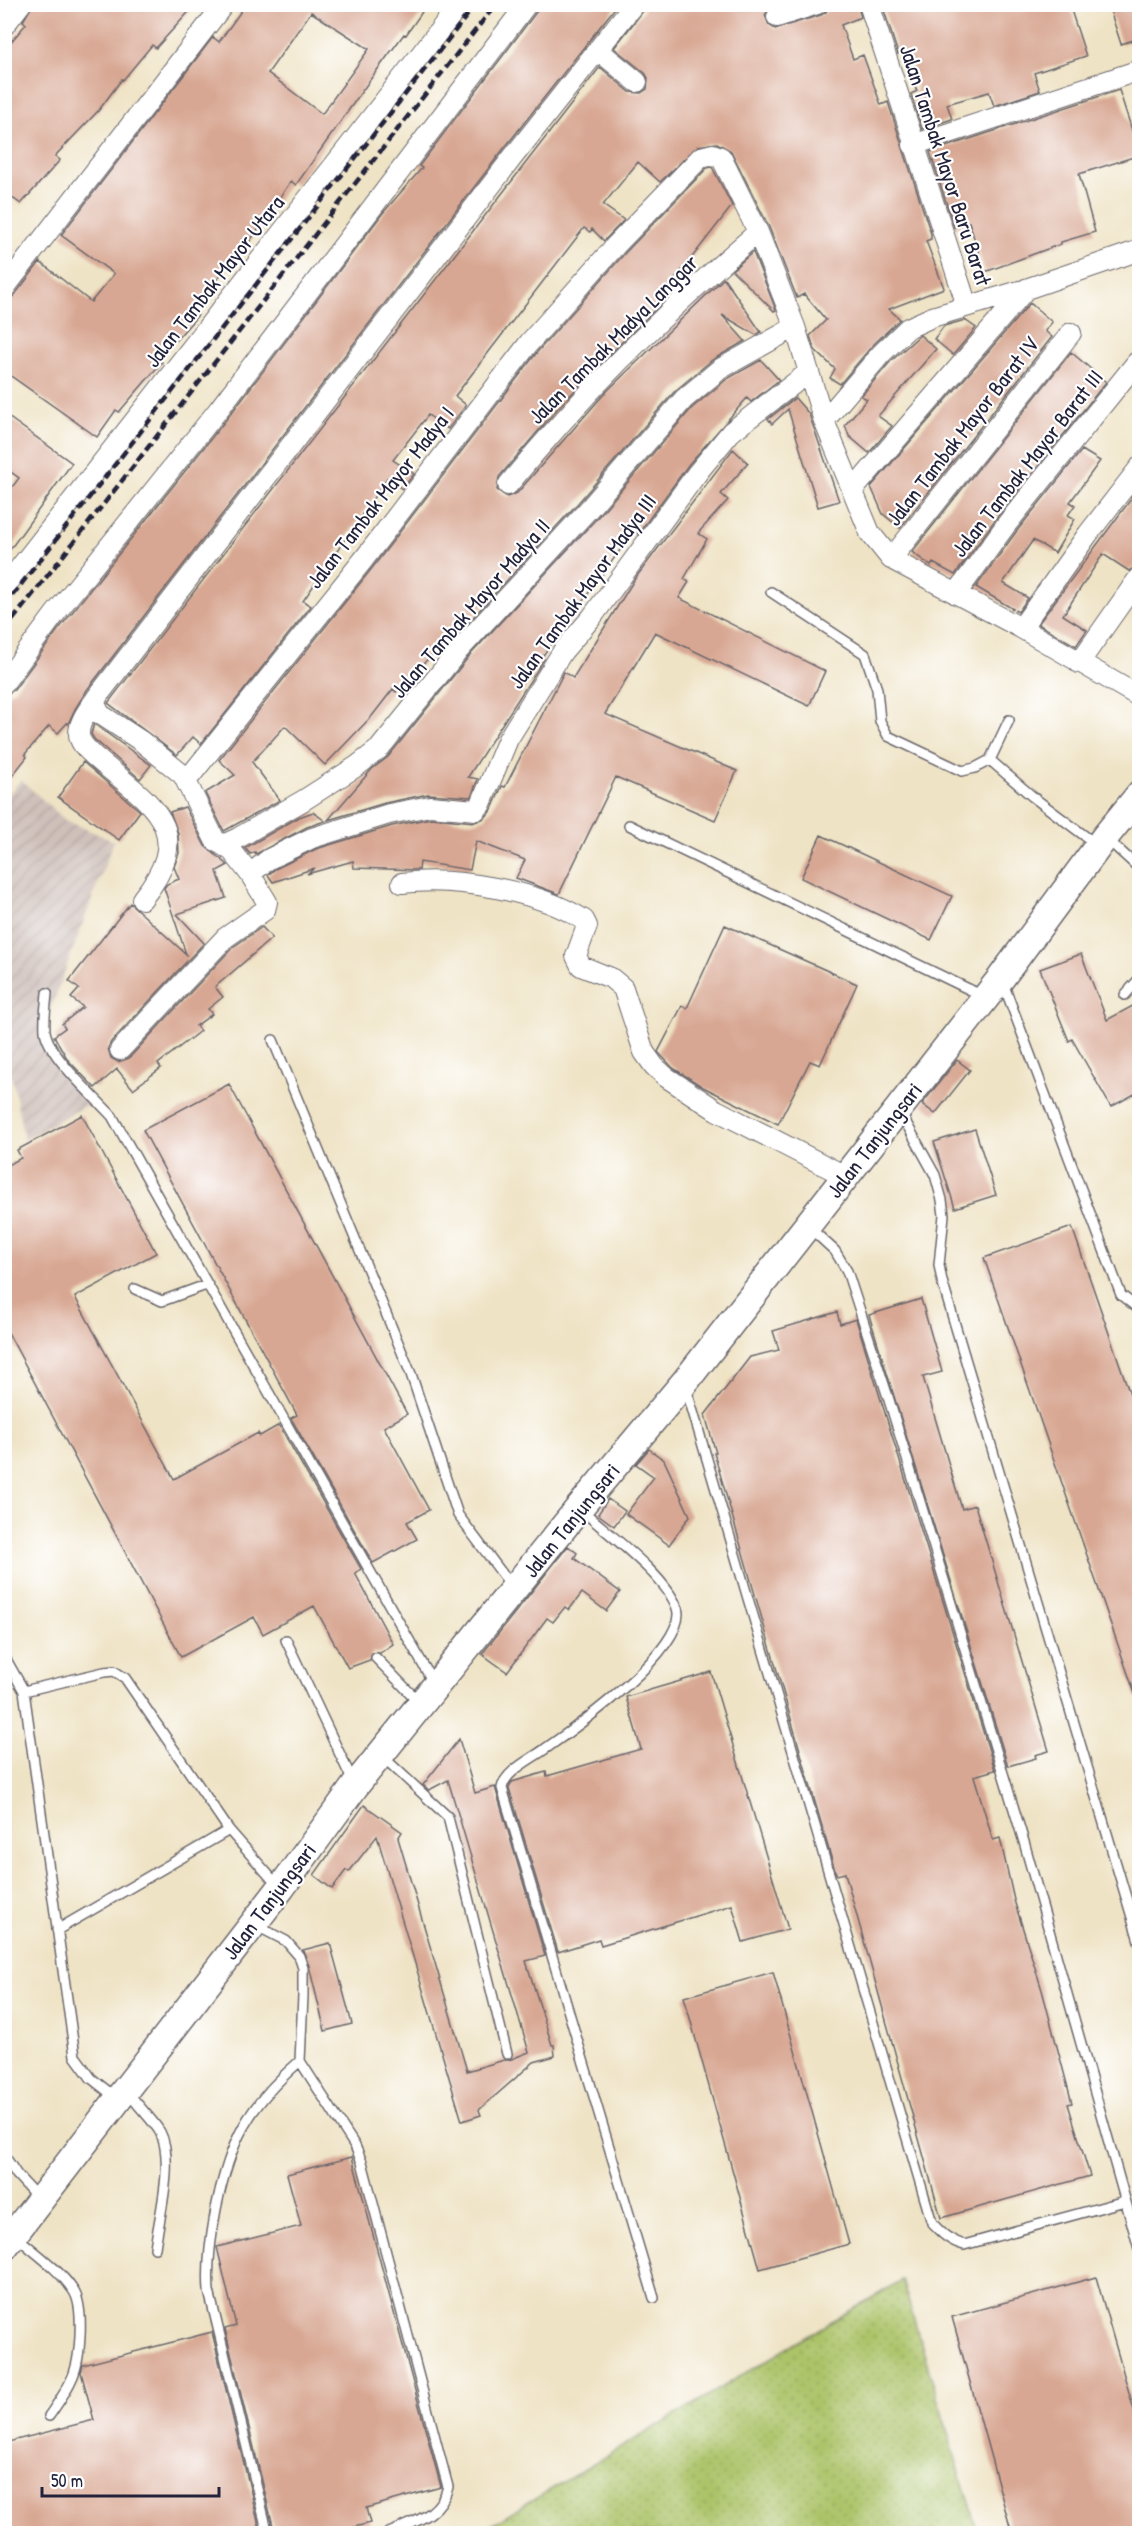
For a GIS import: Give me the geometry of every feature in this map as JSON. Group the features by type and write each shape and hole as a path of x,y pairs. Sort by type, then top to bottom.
{"main road":[{"name":"Jalan Tanjungsari","path":"9,2241 281,1888 380,1754 579,1508 684,1383 808,1227 1140,794"}],"street":[{"path":"4,26 21,4"},
{"path":"4,289 224,4"},
{"path":"4,683 55,614 262,353 527,4"},
{"path":"142,899 163,870 167,857 165,831 160,815 128,783 85,747 79,738 80,723 97,697 512,158 634,4"},
{"path":"777,17 817,4"},
{"name":"Jalan Tambak Mayor Baru Barat","path":"869,4 967,306"},
{"name":"Jalan Tambak Mayor Utara","path":"4,588 452,7"},
{"path":"598,50 637,82"},
{"path":"913,145 1140,70"},
{"name":"Jalan Tambak Mayor Madya I","path":"183,775 191,775 207,756 364,559 530,343 616,246 701,157 713,154 721,157 758,232"},
{"path":"758,232 795,327 824,421 870,533 891,559 1021,628 1140,697"},
{"name":"Jalan Tambak Madya Langgar","path":"508,485 612,368 676,305 758,232"},
{"path":"824,421 881,354 908,328 932,317 1026,289 1140,250"},
{"path":"853,490 1026,289"},
{"name":"Jalan Tambak Mayor Madya II","path":"223,844 238,838 304,800 357,766 379,748 459,650 587,511 684,399 720,369 795,327"},
{"name":"Jalan Tambak Mayor Barat IV","path":"891,559 1071,333"},
{"name":"Jalan Tambak Mayor Barat III","path":"956,594 1006,525 1137,362"},
{"name":"Jalan Tambak Mayor Madya III","path":"250,874 269,859 312,838 389,814 430,806 476,810 481,804 508,739 563,651 698,472 731,432 809,372"},
{"path":"1021,628 1088,534 1140,467"},
{"path":"1079,663 1140,576"},
{"path":"97,697 95,704 100,714 141,741 183,775 215,840 232,851 250,874 267,902 265,910 225,938 120,1050"},
{"path":"402,883 448,881 508,891 549,903 585,920 587,926 576,956 578,961 581,966 611,978 622,988 644,1052 654,1066 675,1085 716,1110 845,1176"}],"lane":[{"path":"771,592 865,654 877,689 880,721 888,736 962,771 975,768 990,760 1009,720"},
{"path":"990,760 1033,798 1140,869"},
{"path":"629,825 993,988 1121,1295 1140,1310"},
{"path":"1125,994 1140,978"},
{"path":"47,993 45,1030 47,1038 70,1071 112,1116 429,1695"},
{"path":"273,1040 411,1374 458,1515 514,1589"},
{"path":"898,1109 935,1175 944,1215 939,1264 942,1281 1140,1944"},
{"path":"808,1227 838,1255 847,1271 865,1325 1024,1842 1140,2252"},
{"path":"135,1289 162,1301 206,1285"},
{"path":"684,1383 932,2223 945,2236 964,2245 1125,2201"},
{"path":"579,1508 663,1583 675,1602 680,1620 666,1645 617,1695 585,1721 513,1772 502,1783 502,1788 654,2298"},
{"path":"286,1640 355,1786"},
{"path":"4,1656 24,1691 75,2056 91,2078 121,2094 160,2131 164,2143 166,2162 155,2248"},
{"path":"376,1658 429,1695"},
{"path":"24,1691 104,1672 114,1671 125,1678 229,1830 281,1888"},
{"path":"380,1754 448,1817 507,2054"},
{"path":"57,1929 229,1830"},
{"path":"252,1924 286,1941 301,1962 303,1996 300,2061 355,2146 362,2162 448,2487 444,2500 437,2509 387,2534"},
{"path":"268,2534 209,2291 207,2270 210,2237 224,2169 240,2132 276,2083 300,2061"},
{"path":"4,2155 17,2175 41,2200"},
{"path":"9,2241 47,2263 74,2290 80,2311 74,2373 66,2393 49,2416"}],"shaded area":[{"path":"21,780 65,820 114,841 39,1039 93,1101 24,1140 13,1082 5,1062 4,800"}],"green space":[{"path":"902,2280 978,2533 478,2533"}],"building":[{"path":"33,4 196,4 156,48 152,45 122,79 99,110 55,156 60,160 21,204 4,192 4,50 26,24 23,21"},
{"path":"246,4 410,4 422,12 372,77 296,185 291,181 248,244 191,309 198,315 159,359 162,362 119,412 116,410 97,437 4,371 4,301 14,296 40,262 91,302 114,274 61,235 213,37 219,42","holes":["311,12 369,49 322,114 268,73"]},
{"path":"539,4 618,4 87,690 68,724 58,733 49,726 25,754 27,757 4,786 4,695 14,690 58,630 229,416 382,214 422,168 419,166 537,11"},
{"path":"646,4 777,4 765,15 769,25 775,29 821,15 826,12 829,4 857,4 861,17 841,25 853,59 863,55 881,105 888,102 931,234 931,239 926,241 944,288 889,309 900,319 872,346 840,384 830,378 835,369 815,350 810,336 826,320 804,294 797,298 769,227 731,151 717,143 698,146 660,182 638,162 603,205 624,220 604,241 592,229 590,232 584,228 455,396 466,405 448,429 428,415 393,460 414,474 402,489 387,478 303,601 311,606 201,744 193,737 177,755 108,703 600,67 630,92 641,93 647,89 648,78 645,73 614,48"},
{"path":"882,4 1069,4 1086,56 1034,73 1040,91 994,106 989,92 947,104 952,119 922,129 911,94 917,91 905,51 898,54"},
{"path":"1108,4 1133,4 1140,25 1140,38 1121,44"},
{"path":"1119,90 1140,155 1079,174 1095,232 1061,242 1061,244 985,272 969,222 954,227 930,152"},
{"path":"712,167 732,206 665,292 683,282 557,409 499,477 497,490 507,497 517,493 605,393 724,278 761,332 756,335 722,315 745,341 712,360 675,391 578,503 454,638 451,635 396,692 393,689 372,716 325,765 285,726 252,762 280,800 224,831 205,793 235,775 219,760 373,567 538,351 625,253 707,168"},
{"path":"753,252 776,310 774,311 732,270"},
{"path":"1030,303 1052,322 1045,331 1052,337 900,528 883,514 871,487"},
{"path":"965,320 976,328 953,355 934,339 944,326"},
{"path":"920,335 936,349 878,416 892,426 869,453 849,436 845,425 867,399 861,396 890,362"},
{"path":"1071,352 1106,382 997,517 955,575 933,563 931,566 912,552"},
{"path":"761,360 779,380 751,402 747,398 689,464 638,534 634,531 541,658 544,659 468,777 478,779 471,797 428,794 385,803 328,820 372,769 388,757 471,654 596,519 692,408 727,379"},
{"path":"795,398 809,414 839,501 818,507 788,409 772,424 768,419"},
{"path":"4,414 72,463 4,558 4,498 19,478 4,467"},
{"path":"733,449 748,463 721,494 728,500 698,533 707,539 684,579 689,582 679,598 825,671 809,706 655,632 605,714 737,771 715,820 616,777 559,894 516,878 525,860 476,841 470,870 420,862 419,870 354,868 353,861 307,874 315,868 273,882 268,875 275,869 316,849 392,826 431,818 475,822 485,818 492,809 502,786 505,787 564,672 573,678 634,580"},
{"path":"1082,450 1100,461 1070,502 1075,505 1068,515 1075,519 1055,553 1033,540 1003,583 1028,598 1018,612 976,587 1016,532"},
{"path":"1140,487 1140,564 1129,571 1103,554 1063,615 1087,630 1076,646 1038,624"},
{"path":"94,724 151,765 140,779 94,739 91,734"},
{"path":"83,762 140,811 119,840 58,797"},
{"path":"185,807 205,846 228,865 217,871 226,898 177,914 204,943 111,1042 108,1048 111,1058 118,1062 129,1058 233,947 262,927 272,938 215,987 223,997 208,1009 212,1014 196,1026 200,1031 158,1064 161,1068 133,1089 117,1069 95,1088 68,1060 54,1036 65,1028 62,1024 83,1007 71,998 79,989 69,981 130,903 186,954 164,888 167,884 179,879 174,867 179,853 178,833 170,812"},
{"path":"313,812 325,821 307,827 256,854 255,852 250,854 245,848 299,817"},
{"path":"821,835 952,896 931,940 801,878"},
{"path":"725,925 857,984 820,1065 810,1061 778,1124 703,1087 673,1068 658,1052 682,1006 687,1008"},
{"path":"1081,954 1107,1020 1140,1002 1140,1091 1111,1107 1072,1039 1069,1041 1040,969"},
{"path":"957,1060 970,1070 935,1114 922,1104"},
{"path":"229,1084 407,1414 384,1427 429,1510 407,1522 417,1539 373,1563 291,1418 297,1415 143,1130"},
{"path":"82,1115 156,1253 75,1297 174,1479 258,1433 260,1436 279,1425 361,1569 355,1573 393,1644 380,1653 372,1653 370,1660 348,1668 314,1606 263,1634 254,1617 181,1657 4,1325 4,1167 21,1158 17,1150"},
{"path":"975,1129 996,1195 955,1208 934,1142"},
{"path":"1072,1227 1140,1423 1140,1697 1136,1697 984,1258"},
{"path":"921,1299 942,1372 923,1377 962,1509 975,1505 1049,1751 1035,1755 1036,1758 1008,1766 869,1315"},
{"path":"837,1312 840,1324 856,1319 995,1770 974,1776 993,1840 1000,1838 1014,1900 1042,1990 1072,2103 1068,2104 1090,2176 941,2218 845,1873 837,1875 835,1871 705,1415 750,1357 779,1350 773,1331"},
{"path":"649,1449 664,1460 690,1516 669,1545 626,1514 654,1477 636,1464"},
{"path":"608,1499 625,1511 614,1526 598,1514"},
{"path":"568,1546 577,1553 574,1558 620,1592 606,1611 582,1593 569,1610 565,1607 553,1622 547,1618 507,1672 482,1654"},
{"path":"711,1672 788,1929 743,1942 732,1905 601,1945 599,1939 558,1952 510,1785 512,1782 546,1772 547,1776 641,1749 626,1697"},
{"path":"459,1739 475,1793 495,1787 545,1956 526,1961 552,2045 554,2045 555,2056 534,2062 479,2110 481,2115 462,2121 377,1836 349,1872 346,1870 332,1889 314,1875 364,1805 402,1832 398,1838 467,2071 529,2052 448,1780 429,1790 423,1785"},
{"path":"330,1943 352,2024 325,2031 303,1950"},
{"path":"773,1972 849,2244 760,2269 684,1997"},
{"path":"352,2157 441,2487 366,2508 370,2523 328,2534 275,2534 225,2329 236,2326 217,2247 301,2226 287,2174"},
{"path":"1096,2277 1140,2431 1140,2534 1012,2534 952,2317"},
{"path":"212,2332 261,2534 12,2534 11,2529 4,2531 4,2443 94,2420 81,2372 83,2365"}],"railway":[{"path":"4,606 476,4"},
{"path":"4,631 496,4"}]}
